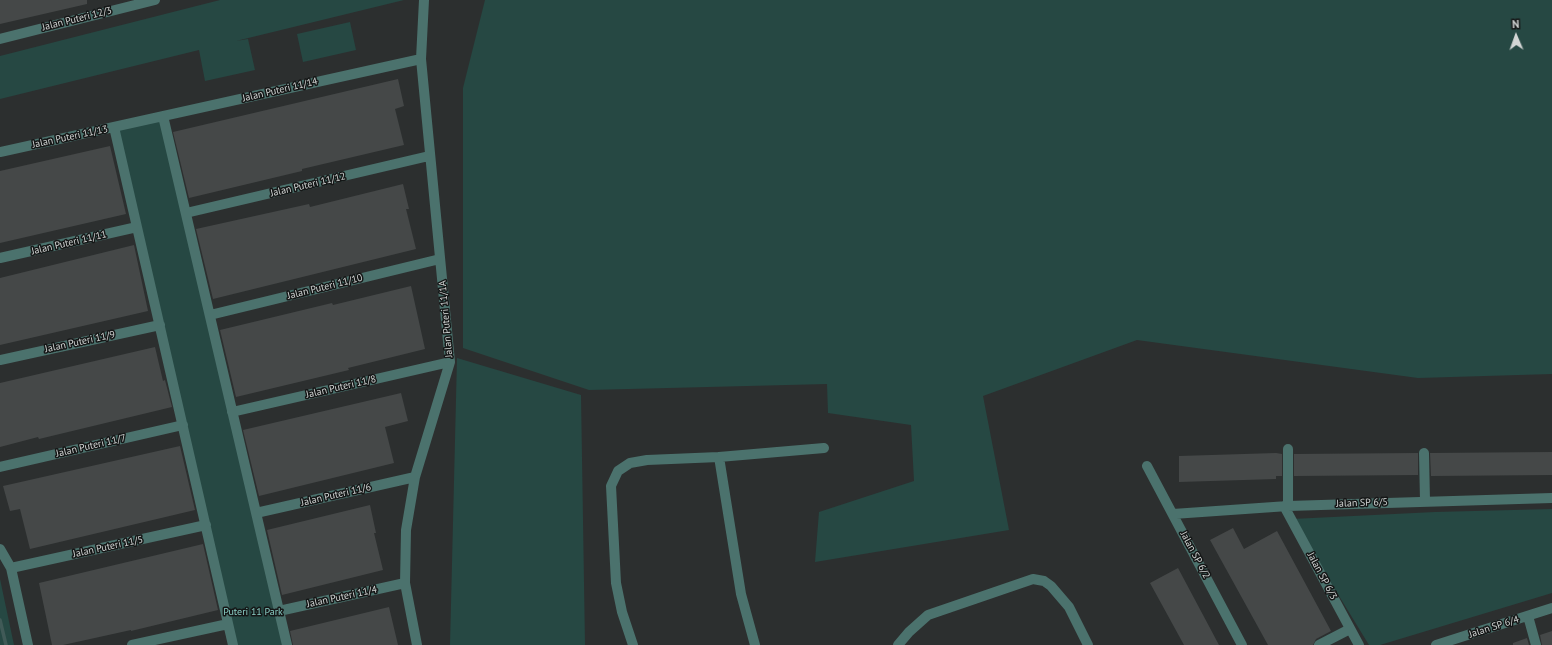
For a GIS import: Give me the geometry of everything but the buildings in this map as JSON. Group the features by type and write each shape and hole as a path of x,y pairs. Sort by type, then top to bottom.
{"street":[{"name":"Jalan Puteri 12/3","path":"0,39 155,0"},
{"name":"Jalan Puteri 11/1A","path":"417,645 405,583 406,530 415,477 450,362 420,59 424,0"},
{"name":"Jalan Puteri 11/14","path":"140,121 420,59"},
{"path":"163,116 286,645"},
{"name":"Jalan Puteri 11/13","path":"0,152 140,121"},
{"path":"114,127 233,645"},
{"name":"Jalan Puteri 11/12","path":"186,213 429,156"},
{"name":"Jalan Puteri 11/11","path":"0,258 137,227"},
{"name":"Jalan Puteri 11/10","path":"210,315 440,259"},
{"name":"Jalan Puteri 11/9","path":"0,360 160,325"},
{"name":"Jalan Puteri 11/8","path":"232,412 450,362"},
{"name":"Jalan Puteri 11/7","path":"0,467 183,425"},
{"path":"633,645 622,612 616,583 611,486 618,471 630,464 647,460 719,457 824,448"},
{"path":"1286,506 1288,449"},
{"path":"1424,453 1425,501"},
{"path":"719,457 741,594 755,645"},
{"name":"Jalan SP 6/2","path":"1147,466 1242,645"},
{"name":"Jalan Puteri 11/6","path":"256,513 415,477"},
{"name":"Jalan SP 6/5","path":"1173,514 1286,506 1552,498"},
{"name":"Jalan SP 6/3","path":"1286,506 1359,645"},
{"name":"Jalan Puteri 11/5","path":"11,568 206,526"},
{"path":"0,549 11,568 28,645"},
{"path":"898,645 909,632 928,615 1033,579 1044,581 1051,586 1069,607 1088,645"},
{"name":"Jalan Puteri 11/4","path":"279,611 405,583"},
{"name":"Jalan SP 6/4","path":"1436,645 1552,608"},
{"path":"1528,616 1536,645"},
{"path":"132,645 228,624"},
{"path":"1319,645 1350,629"}],"green space":[{"path":"220,0 404,0 236,41 248,39 255,70 205,81 199,50 0,99 0,56"},
{"path":"485,0 1552,0 1552,374 1418,378 1137,340 983,396 1009,530 815,562 819,512 914,481 911,425 828,413 827,384 589,390 463,348 463,88"},
{"path":"350,22 356,50 303,62 297,34"},
{"name":"Puteri 11 Park","path":"163,116 287,645 234,645 114,127"},
{"path":"457,358 581,395 585,645 450,645"},
{"path":"1552,509 1552,593 1380,645 1369,645 1292,519 1435,512"},
{"path":"0,579 14,645 0,645"}],"waterway":[{"path":"0,620 6,645"}]}
